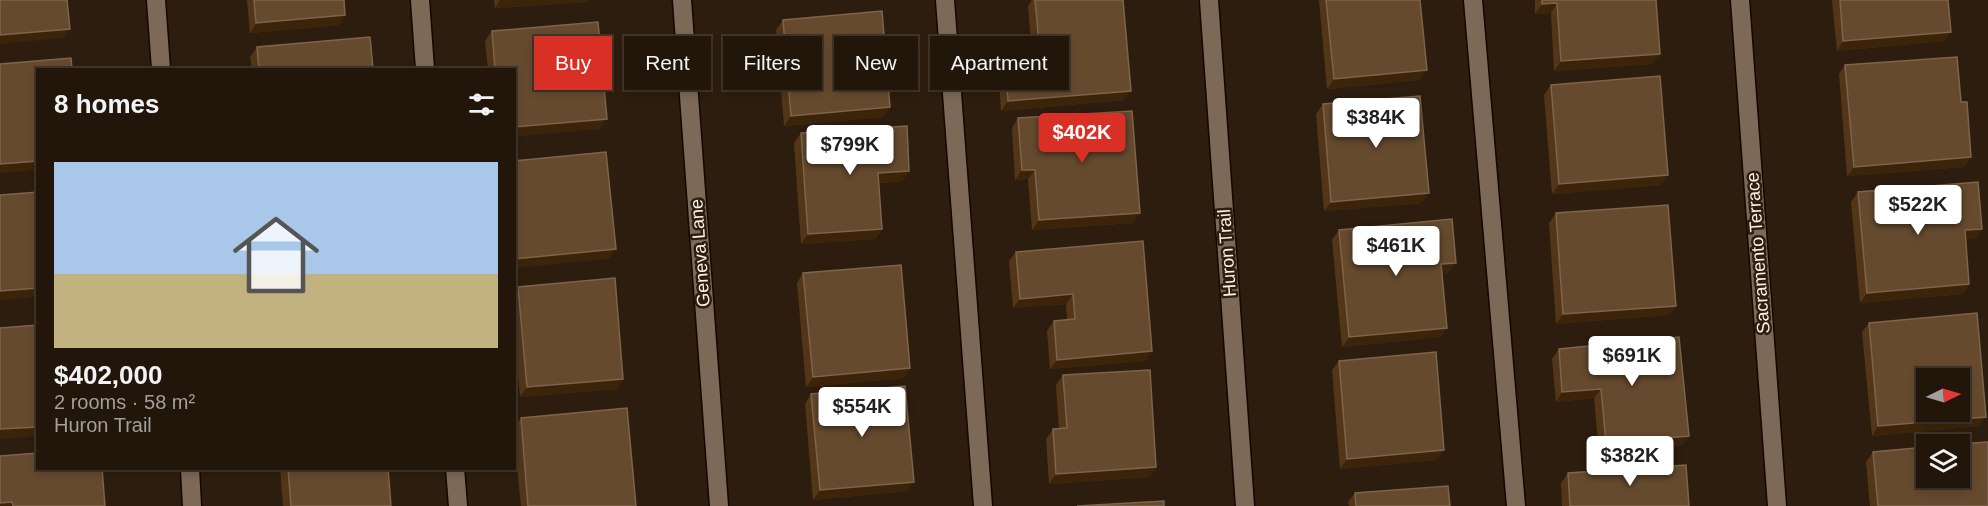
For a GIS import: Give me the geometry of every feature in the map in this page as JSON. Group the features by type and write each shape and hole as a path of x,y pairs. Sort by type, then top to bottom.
{"street":[{"path":"156,0 161,68"},
{"path":"420,0 425,68"},
{"name":"Geneva Lane","path":"682,0 719,506"},
{"path":"945,0 983,506"},
{"name":"Huron Trail","path":"1209,0 1245,506"},
{"path":"1473,0 1516,506"},
{"name":"Sacramento Terrace","path":"1740,0 1777,506"},
{"path":"190,470 192,506"},
{"path":"455,470 458,506"}],"building":[{"path":"0,0 67,0 70,29 0,35"},
{"path":"254,0 344,0 345,15 256,23"},
{"path":"1035,0 1123,0 1131,91 1008,101 1007,90 1069,90 1069,36 1038,36"},
{"path":"1326,0 1420,0 1427,70 1334,79"},
{"path":"1542,0 1656,0 1660,54 1561,61 1557,3 1542,4"},
{"path":"1840,0 1948,0 1951,32 1843,41"},
{"path":"882,11 884,36 834,36 834,90 889,90 890,107 791,116 789,90 822,90 822,36 784,36 783,20"},
{"path":"598,22 599,36 534,36 534,90 604,90 607,119 516,127 516,68 495,68 492,31"},
{"path":"370,37 373,68 259,68 257,47"},
{"path":"1957,57 1961,102 1967,102 1971,157 1854,167 1845,65"},
{"path":"71,58 72,68 36,68 36,161 0,164 0,64"},
{"path":"1660,76 1668,175 1559,184 1551,85"},
{"path":"1420,96 1429,193 1331,202 1323,104"},
{"path":"1132,111 1140,213 1039,220 1035,170 1022,170 1018,118"},
{"path":"907,126 909,171 878,173 882,229 808,234 801,133"},
{"path":"606,152 616,249 516,259 516,161"},
{"path":"1978,182 1982,229 1965,230 1969,284 1867,293 1858,192"},
{"path":"36,192 36,288 0,291 0,195"},
{"path":"1668,205 1676,306 1563,314 1556,213"},
{"path":"1452,219 1456,263 1441,264 1447,328 1349,337 1339,230"},
{"path":"1143,241 1152,351 1057,360 1054,321 1075,319 1073,294 1020,299 1016,252"},
{"path":"901,265 910,368 813,377 803,273"},
{"path":"615,278 623,379 527,387 518,287"},
{"path":"1977,313 1986,417 1970,418 1970,368 1916,368 1916,422 1926,422 1878,426 1869,323"},
{"path":"36,325 36,427 0,429 0,328"},
{"path":"1679,337 1689,436 1606,443 1601,389 1562,392 1559,349"},
{"path":"1436,352 1444,450 1347,459 1339,361"},
{"path":"1150,370 1156,467 1056,474 1053,429 1067,428 1063,375"},
{"path":"905,386 914,482 820,490 811,394"},
{"path":"627,408 636,506 528,506 521,418"},
{"path":"1988,442 1988,506 1878,506 1873,452 1916,448 1916,488 1970,488 1970,443"},
{"path":"36,453 36,470 102,470 105,506 13,506 12,502 0,503 0,456"},
{"path":"1686,465 1689,506 1570,506 1568,473"},
{"path":"288,470 388,470 391,506 291,506"},
{"path":"1448,486 1450,506 1356,506 1355,493"},
{"path":"1164,501 1164,506 1077,506"}]}
